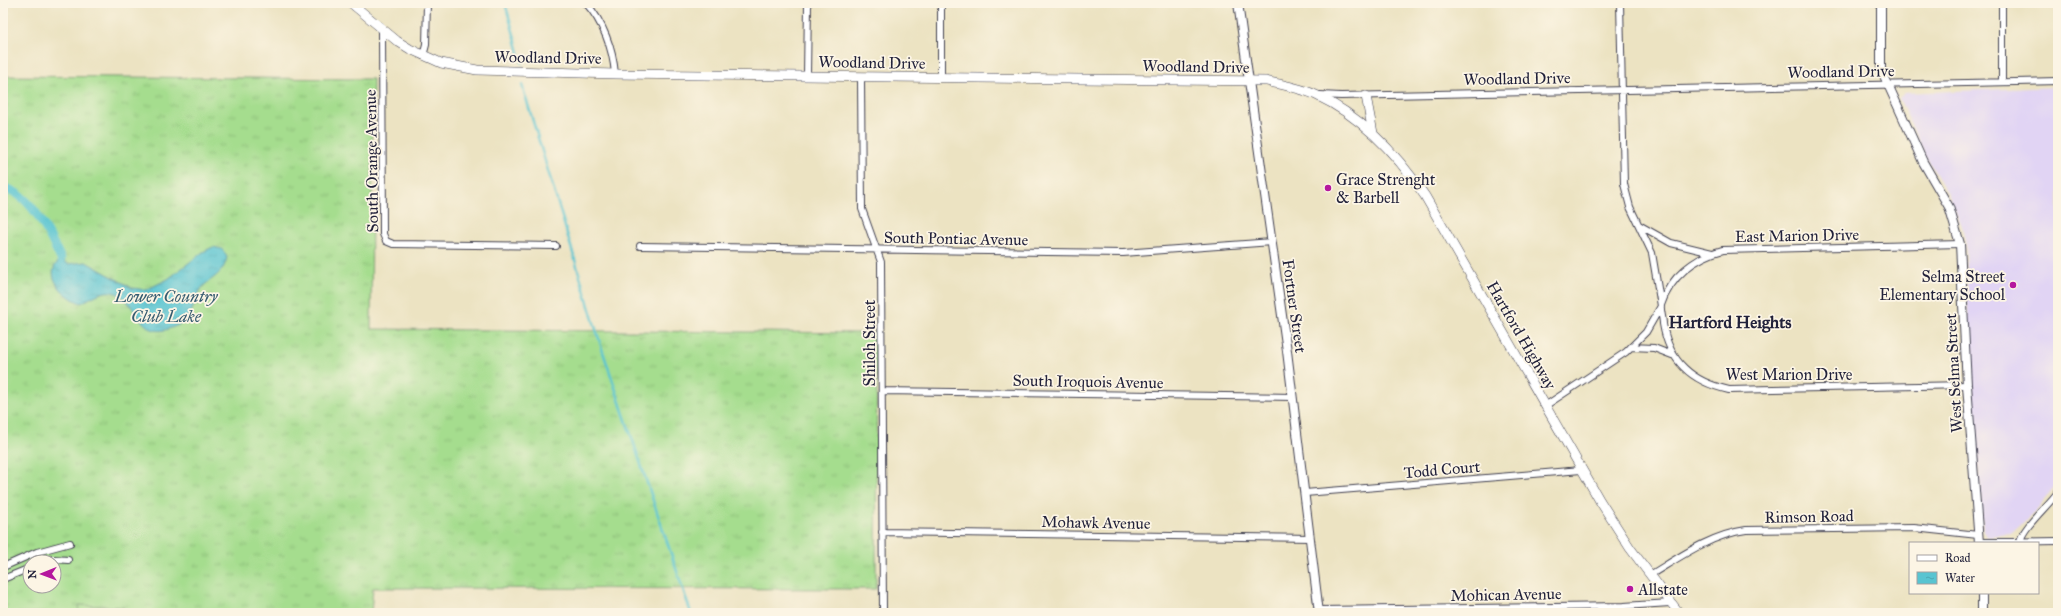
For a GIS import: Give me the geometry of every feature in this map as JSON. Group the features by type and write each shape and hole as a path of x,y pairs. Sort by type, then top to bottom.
{"main road":[{"name":"Woodland Drive","path":"351,3 397,41 424,56 452,67 477,70 614,74 1249,81 1278,84 1316,95"},
{"name":"Hartford Highway","path":"1316,95 1347,114 1373,133 1398,158 1425,196 1581,470 1650,575 1679,613"},
{"path":"1366,96 1373,133"}],"street":[{"path":"424,56 426,45 427,3"},
{"path":"586,3 605,33 614,60 614,74"},
{"path":"807,76 808,3"},
{"path":"941,3 941,78"},
{"name":"Fortner Street","path":"1238,3 1293,397 1319,611"},
{"name":"West Marion Drive","path":"1620,3 1624,184 1630,207 1652,253 1666,339 1672,355 1702,382 1729,390 1967,385"},
{"name":"West Selma Street","path":"1881,3 1881,69 1923,162 1949,207 1960,244 1967,385 1979,540"},
{"path":"2002,3 2002,82"},
{"name":"South Orange Avenue","path":"382,29 383,234 386,241 393,244 556,246"},
{"name":"Shiloh Street","path":"861,77 862,209 878,250 881,262 883,613"},
{"name":"Woodland Drive","path":"1316,95 1366,96 2058,81"},
{"path":"1639,225 1671,243 1712,253"},
{"name":"South Pontiac Avenue","path":"640,246 1123,253 1272,242"},
{"name":"East Marion Drive","path":"1545,406 1631,347 1646,332 1680,274 1698,259 1712,253 1736,249 1960,244"},
{"path":"1631,347 1654,348 1672,355"},
{"name":"South Iroquois Avenue","path":"882,391 1293,397"},
{"name":"Todd Court","path":"1305,493 1581,470"},
{"path":"2020,542 2021,534 2042,513 2058,492"},
{"name":"Rimson Road","path":"1650,575 1710,540 1724,534 1746,530 1914,528 1979,540 2020,542 2058,541"},
{"name":"Mohawk Avenue","path":"882,532 1310,538"},
{"path":"3,567 37,552 70,543"},
{"path":"62,560 68,560"},
{"path":"3,579 22,571"},
{"path":"1982,594 1982,613"},
{"name":"Mohican Avenue","path":"1319,611 1624,606 1670,602"}],"shaded area":[{"name":"Selma Street Elementary School","path":"2058,87 2058,482 2034,513 2011,534 1988,536 1983,531 1968,325 1966,245 1962,226 1950,198 1925,155 1899,98 1905,93"}],"green space":[{"path":"3,76 373,79 371,329 877,333 876,589 373,588 371,613 3,613"},
{"path":"79,605 123,607 123,613 78,613"}],"water":[{"name":"Lower Country Club Lake","path":"213,247 222,249 227,257 222,269 202,287 191,312 182,323 160,331 151,329 144,324 127,301 120,295 112,292 104,292 81,303 63,291 54,279 53,272 55,265 61,259 68,264 86,262 132,288 146,290 168,279 203,252"}],"waterway":[{"path":"505,3 522,63"},
{"path":"1798,3 1800,8"},
{"path":"522,85 602,349 691,613"},
{"path":"3,188 23,198 31,206 45,227 61,259"}],"place":[{"name":"Grace Strenght & Barbell","path":"1328,188"},
{"name":"Selma Street Elementary School","path":"2013,285"},
{"name":"Allstate","path":"1630,589"}],"district":[{"name":"Hartford Heights","path":"1730,322"}]}
